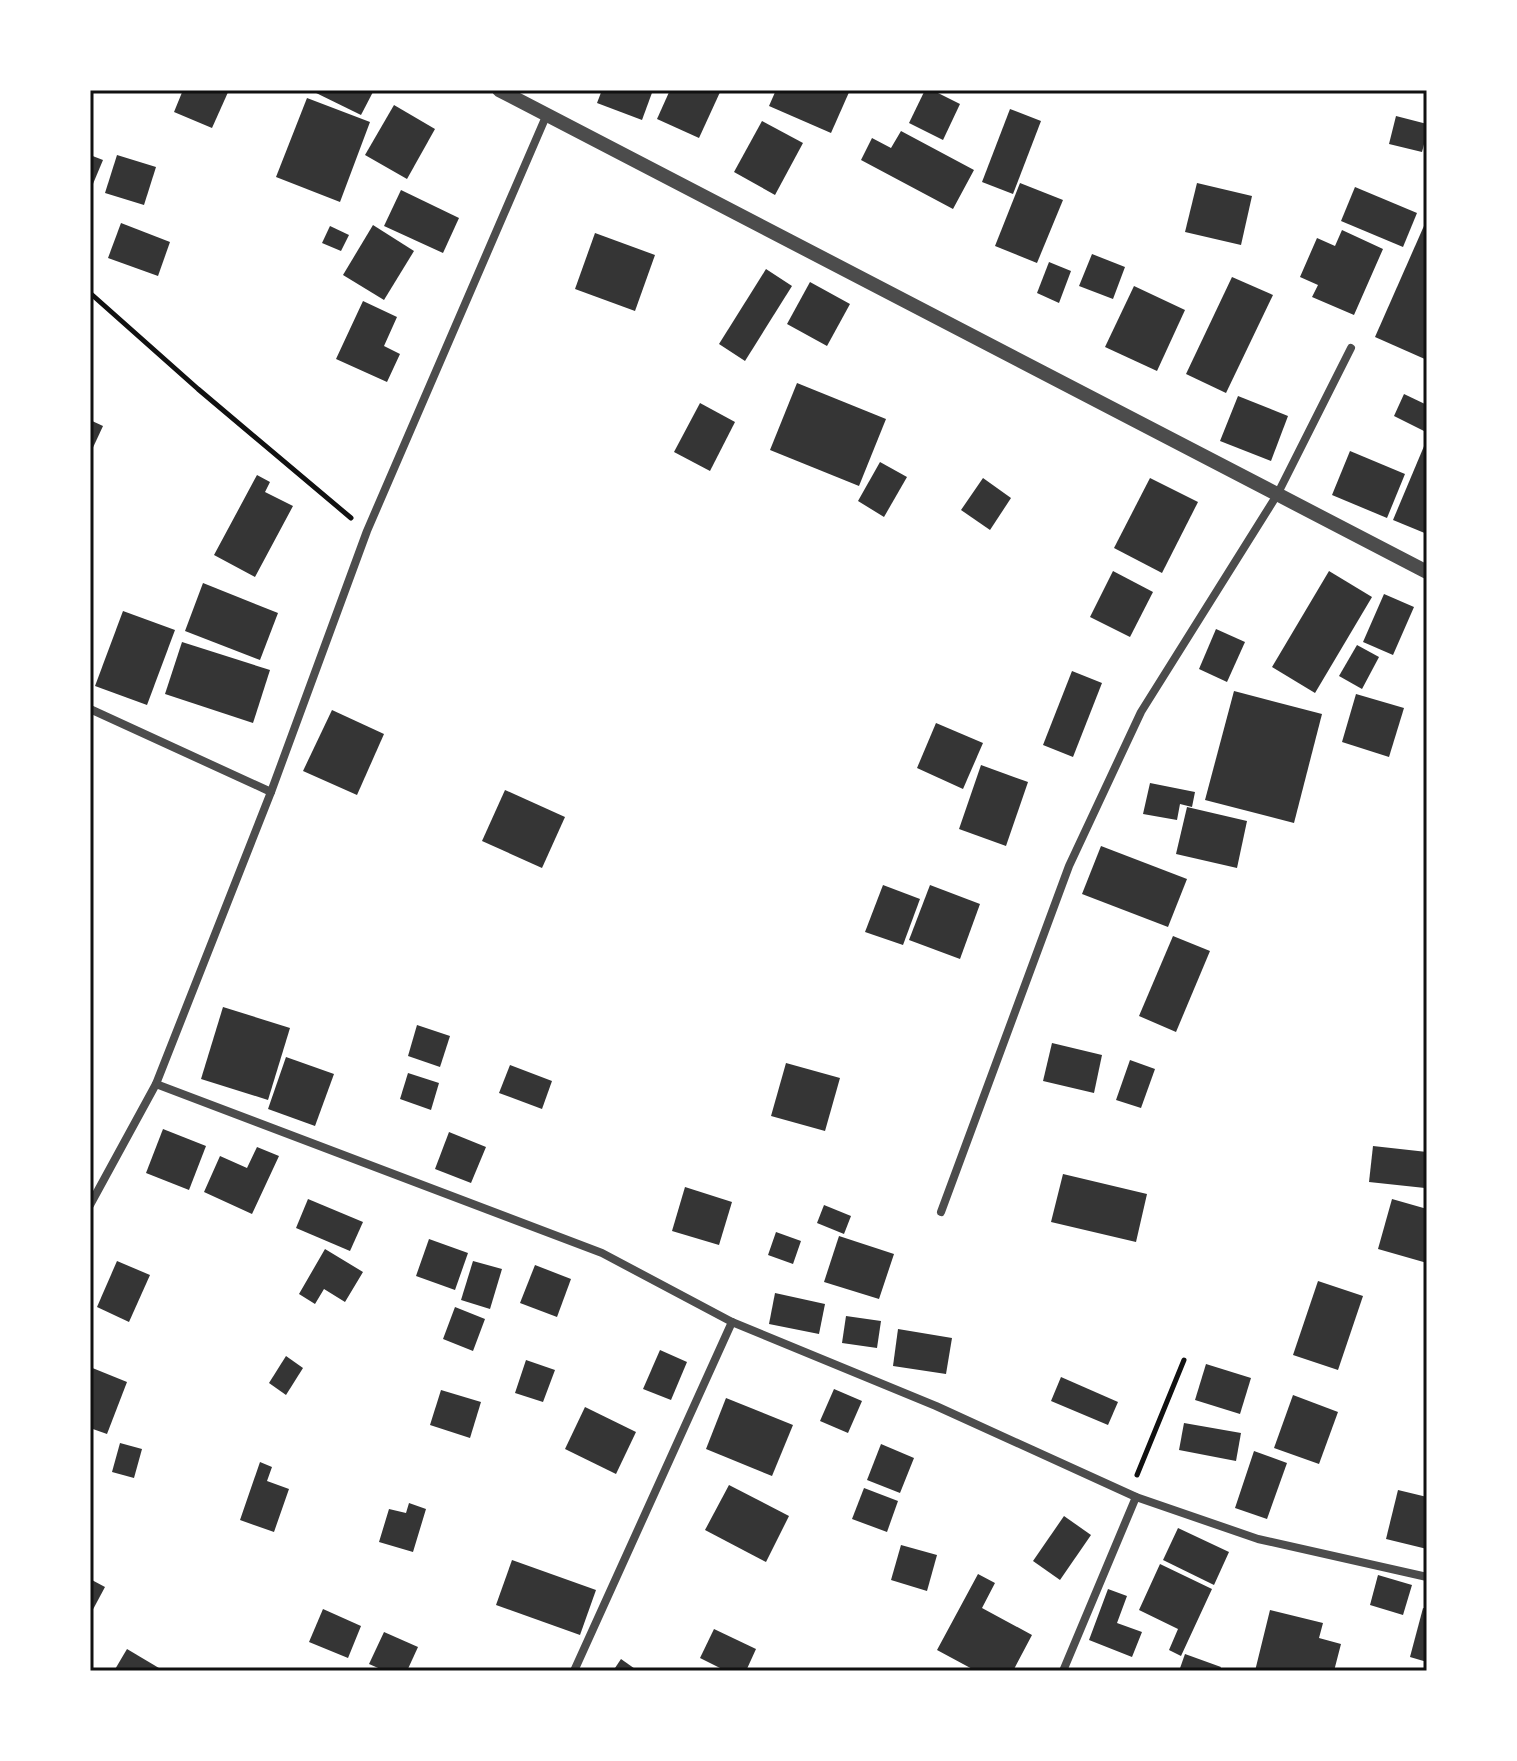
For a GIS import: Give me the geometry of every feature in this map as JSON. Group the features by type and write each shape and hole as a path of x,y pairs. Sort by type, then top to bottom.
{"street":[{"path":"499,90 1427,572"},
{"path":"90,1205 93,1194 156,1084 271,792 367,531 547,114"},
{"path":"941,1212 1069,866 1141,712 1277,495 1351,348"},
{"path":"90,709 271,792"},
{"path":"156,1084 602,1253 732,1322 936,1406 1133,1496 1258,1539 1427,1577"},
{"path":"574,1671 732,1322"},
{"path":"1063,1671 1133,1496"}],"path":[{"path":"90,293 198,389 367,531"},
{"path":"1133,1496 1184,1360"}],"building":[{"path":"183,90 229,90 212,128 174,112"},
{"path":"310,90 374,90 361,115"},
{"path":"602,90 653,90 642,120 597,103"},
{"path":"670,90 721,90 699,138 657,119"},
{"path":"776,90 850,90 831,133 769,106"},
{"path":"925,90 932,90 960,104 943,140 909,123"},
{"path":"307,98 370,122 340,202 276,177"},
{"path":"394,105 435,129 407,179 365,155"},
{"path":"1010,109 1041,121 1013,194 982,182"},
{"path":"1396,116 1427,124 1422,152 1389,144"},
{"path":"762,121 803,143 775,195 734,172"},
{"path":"901,131 974,170 953,209 861,160 872,138 891,148"},
{"path":"90,155 103,160 90,191"},
{"path":"117,155 156,167 144,205 105,193"},
{"path":"1020,183 1063,200 1037,263 995,246"},
{"path":"1197,183 1252,196 1241,245 1185,232"},
{"path":"1355,187 1417,213 1403,247 1341,221"},
{"path":"401,190 459,218 443,253 384,226"},
{"path":"1427,219 1427,360 1375,337"},
{"path":"121,223 170,242 158,276 108,258"},
{"path":"373,225 414,251 384,300 343,275"},
{"path":"330,226 349,235 341,251 322,243"},
{"path":"1342,230 1383,249 1354,315 1312,297 1318,285 1300,277 1317,238 1335,246"},
{"path":"595,233 655,255 635,311 575,289"},
{"path":"1092,254 1125,267 1113,299 1079,286"},
{"path":"1049,262 1071,271 1059,303 1037,293"},
{"path":"766,269 792,286 745,361 719,344"},
{"path":"1232,277 1273,295 1226,393 1186,374"},
{"path":"810,282 850,304 827,346 787,324"},
{"path":"1134,286 1185,310 1157,371 1105,347"},
{"path":"363,301 397,317 384,346 400,354 387,382 336,359"},
{"path":"797,383 886,419 859,486 770,450"},
{"path":"1404,394 1427,405 1424,431 1394,416"},
{"path":"1238,396 1288,416 1271,461 1220,441"},
{"path":"700,403 735,422 710,471 674,452"},
{"path":"90,420 103,426 90,454"},
{"path":"1427,439 1427,534 1393,520"},
{"path":"1350,451 1405,474 1387,518 1332,495"},
{"path":"880,462 907,477 884,517 858,501"},
{"path":"257,475 270,482 265,492 293,506 255,577 214,555"},
{"path":"983,478 1011,498 990,530 961,510"},
{"path":"1150,478 1198,502 1162,573 1114,548"},
{"path":"1113,571 1153,592 1130,637 1090,617"},
{"path":"1329,571 1372,597 1315,693 1272,667"},
{"path":"203,583 278,613 260,660 185,631"},
{"path":"1384,594 1414,607 1393,655 1363,642"},
{"path":"123,611 175,630 147,705 95,686"},
{"path":"1216,629 1245,642 1227,682 1199,669"},
{"path":"182,642 270,670 253,723 165,694"},
{"path":"1357,645 1379,657 1362,689 1339,676"},
{"path":"1072,671 1102,683 1073,757 1043,745"},
{"path":"1234,691 1322,714 1294,823 1205,800"},
{"path":"1356,694 1404,708 1389,757 1342,742"},
{"path":"332,710 384,734 357,795 303,771"},
{"path":"936,723 983,743 963,789 917,768"},
{"path":"981,765 1028,782 1006,846 959,829"},
{"path":"1150,783 1195,792 1192,807 1180,804 1177,820 1143,814"},
{"path":"505,790 565,817 542,868 482,841"},
{"path":"1187,807 1247,821 1237,868 1176,854"},
{"path":"1101,846 1187,879 1168,927 1082,894"},
{"path":"883,885 920,899 903,945 865,932"},
{"path":"930,885 980,904 960,959 909,940"},
{"path":"1173,936 1210,951 1176,1032 1139,1016"},
{"path":"223,1007 290,1028 268,1100 201,1079"},
{"path":"417,1025 450,1036 440,1067 408,1056"},
{"path":"1052,1043 1102,1055 1094,1093 1043,1081"},
{"path":"286,1057 334,1074 315,1126 268,1109"},
{"path":"1130,1060 1155,1069 1141,1108 1116,1100"},
{"path":"786,1063 840,1078 825,1131 771,1116"},
{"path":"510,1065 552,1081 542,1109 499,1093"},
{"path":"408,1073 439,1083 431,1110 400,1099"},
{"path":"163,1129 206,1146 189,1190 146,1173"},
{"path":"449,1132 486,1147 471,1183 435,1169"},
{"path":"1373,1146 1427,1152 1425,1188 1369,1182"},
{"path":"257,1147 279,1156 252,1214 204,1192 220,1156 247,1168"},
{"path":"1063,1174 1147,1194 1136,1242 1051,1222"},
{"path":"685,1187 732,1202 719,1245 672,1231"},
{"path":"308,1199 363,1222 350,1251 296,1228"},
{"path":"1392,1199 1427,1209 1427,1263 1378,1249"},
{"path":"824,1205 851,1216 844,1234 817,1223"},
{"path":"776,1232 801,1241 793,1264 768,1255"},
{"path":"839,1236 894,1254 879,1299 824,1282"},
{"path":"429,1239 468,1253 455,1290 416,1276"},
{"path":"325,1249 363,1272 345,1302 324,1289 315,1304 299,1294"},
{"path":"117,1261 150,1275 129,1322 97,1307"},
{"path":"473,1261 502,1269 490,1309 461,1300"},
{"path":"535,1265 571,1279 557,1317 520,1303"},
{"path":"1318,1281 1363,1296 1338,1370 1293,1355"},
{"path":"775,1293 825,1304 819,1334 769,1324"},
{"path":"455,1307 485,1319 473,1351 443,1339"},
{"path":"846,1316 881,1321 877,1348 842,1343"},
{"path":"898,1329 952,1338 946,1374 893,1366"},
{"path":"660,1350 687,1362 671,1400 643,1389"},
{"path":"286,1356 303,1368 286,1395 269,1383"},
{"path":"526,1360 555,1370 543,1402 515,1393"},
{"path":"1206,1364 1251,1378 1240,1414 1195,1400"},
{"path":"90,1367 127,1382 107,1434 90,1428"},
{"path":"1061,1377 1118,1402 1108,1425 1051,1401"},
{"path":"834,1389 862,1401 848,1433 820,1421"},
{"path":"441,1390 481,1402 470,1438 430,1425"},
{"path":"1293,1395 1338,1412 1319,1464 1274,1448"},
{"path":"726,1398 793,1425 772,1476 706,1449"},
{"path":"585,1407 636,1432 616,1474 565,1449"},
{"path":"1184,1423 1241,1433 1236,1461 1179,1450"},
{"path":"120,1443 142,1449 134,1478 112,1472"},
{"path":"881,1444 914,1458 900,1493 867,1480"},
{"path":"1254,1451 1287,1463 1267,1519 1235,1508"},
{"path":"260,1462 272,1467 267,1481 289,1489 274,1532 240,1520"},
{"path":"729,1485 789,1516 766,1562 705,1530"},
{"path":"864,1488 898,1501 887,1532 852,1519"},
{"path":"1398,1490 1427,1497 1427,1549 1386,1539"},
{"path":"409,1503 426,1509 413,1552 379,1542 389,1509 406,1513"},
{"path":"1064,1516 1091,1535 1060,1580 1033,1561"},
{"path":"1178,1528 1229,1552 1214,1585 1163,1560"},
{"path":"901,1545 937,1555 927,1591 891,1580"},
{"path":"512,1560 596,1590 580,1635 496,1605"},
{"path":"1160,1564 1212,1589 1181,1656 1169,1650 1178,1629 1139,1610"},
{"path":"978,1574 995,1583 982,1608 1032,1635 1013,1671 976,1671 937,1650"},
{"path":"1378,1575 1412,1585 1403,1615 1370,1605"},
{"path":"90,1579 105,1587 90,1615"},
{"path":"1108,1589 1127,1596 1117,1623 1142,1632 1132,1657 1089,1640"},
{"path":"1423,1608 1427,1609 1427,1662 1410,1657"},
{"path":"323,1609 361,1626 348,1658 309,1642"},
{"path":"1270,1610 1323,1623 1319,1638 1341,1644 1334,1671 1255,1671"},
{"path":"714,1629 756,1649 746,1671 726,1671 700,1658"},
{"path":"384,1632 418,1647 407,1671 385,1671 369,1664"},
{"path":"127,1649 164,1671 114,1671"},
{"path":"1185,1654 1221,1667 1219,1671 1179,1671"},
{"path":"621,1659 638,1671 613,1671"}]}
